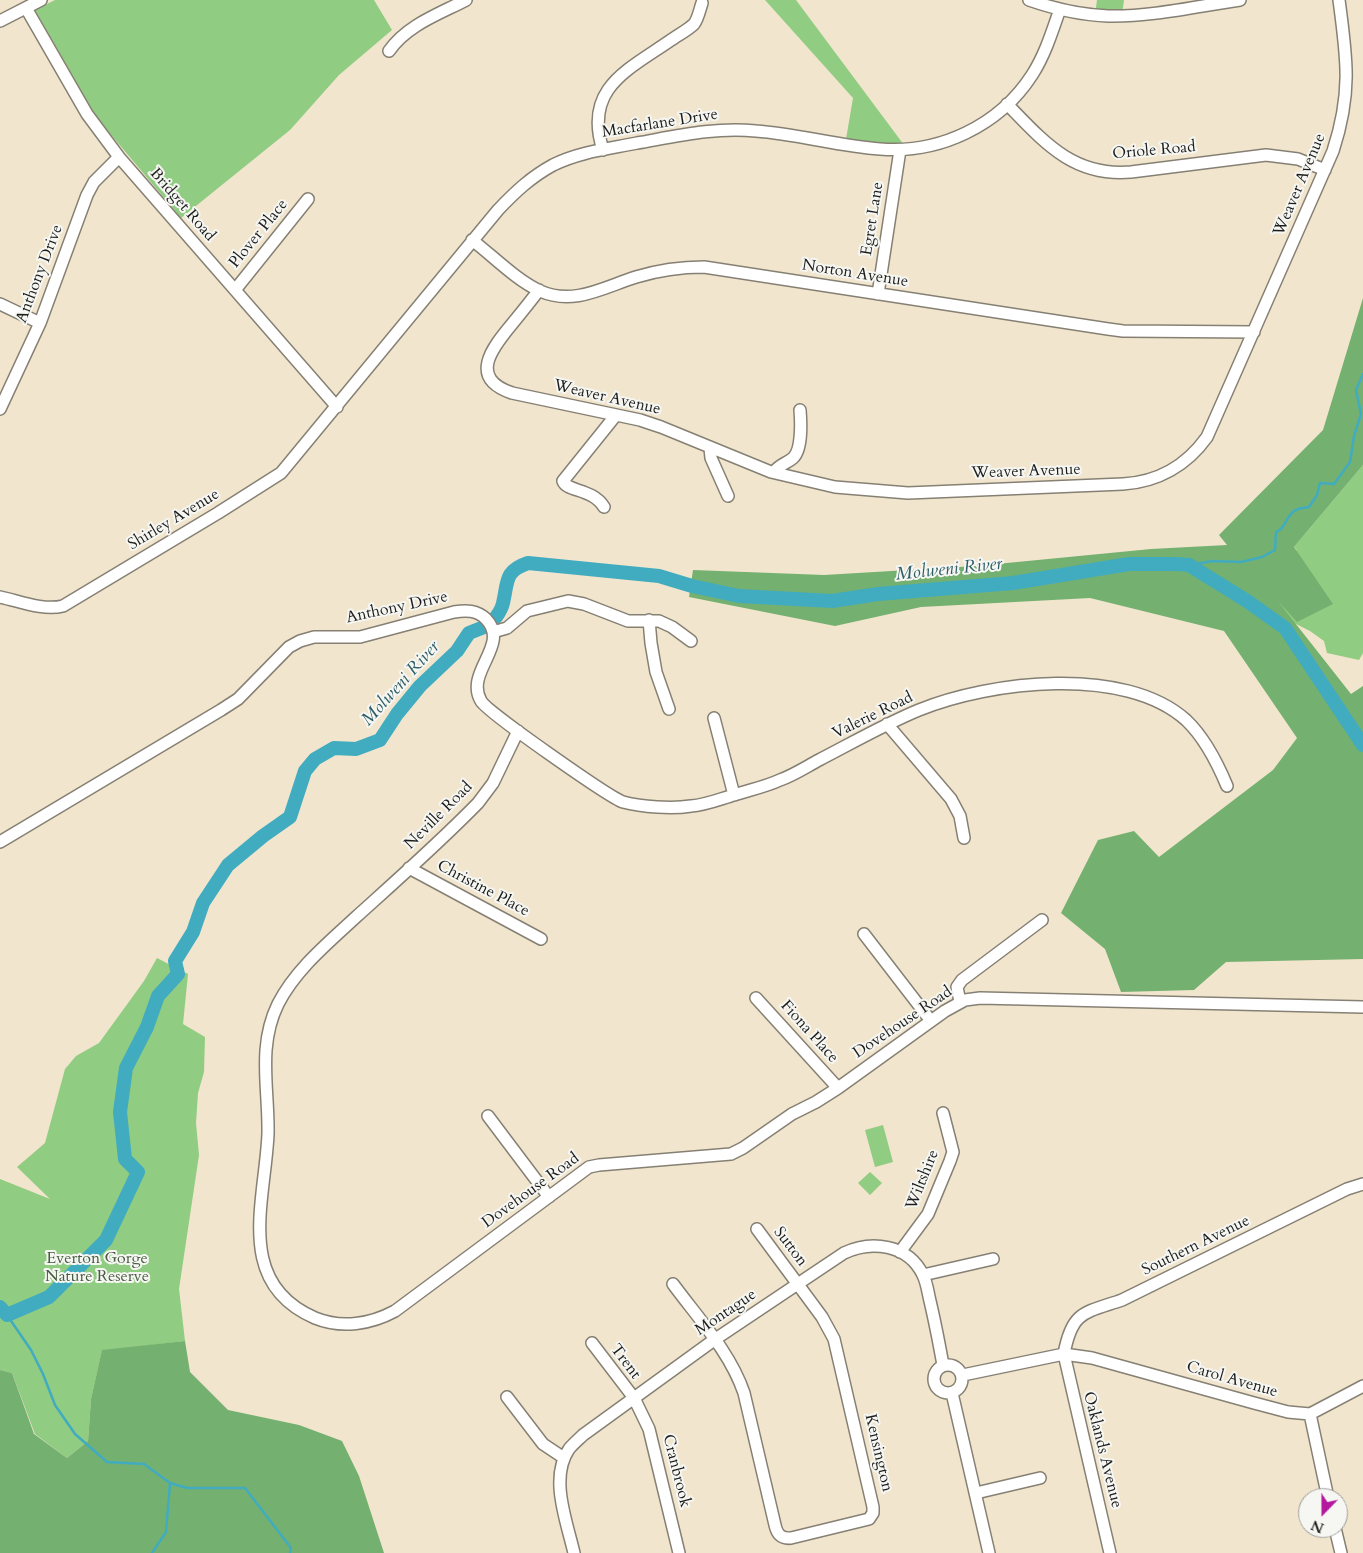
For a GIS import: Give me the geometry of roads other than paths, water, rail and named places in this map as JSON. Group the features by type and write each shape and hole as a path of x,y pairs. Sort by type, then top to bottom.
{"street":[{"path":"0,21 41,0"},
{"path":"389,51 403,35 416,26 466,0"},
{"path":"1029,0 1060,9 1095,15 1122,15 1233,0"},
{"name":"Weaver Avenue","path":"539,290 492,350 487,364 490,379 501,390 512,394 616,415 661,427 774,472 835,487 908,493 1123,484 1150,480 1177,467 1207,437 1340,132 1346,92 1347,60 1339,0"},
{"path":"603,150 599,137 598,114 599,106 606,92 623,74 695,24 702,2"},
{"name":"Bridget Road","path":"26,8 87,114 119,157 337,407"},
{"name":"Macfarlane Drive","path":"337,407 472,240 521,186 553,165 575,156 708,130 734,129 758,131 879,149 900,150 933,145 962,135 991,118 1023,88 1045,51 1060,9"},
{"name":"Oriole Road","path":"1008,104 1054,150 1070,161 1098,170 1131,172 1266,155 1298,159 1325,170"},
{"name":"Egret Lane","path":"878,294 900,150"},
{"name":"Anthony Drive","path":"0,410 40,323 87,195 94,182 119,157"},
{"name":"Plover Place","path":"235,290 308,199"},
{"name":"Norton Avenue","path":"472,240 526,283 539,290 559,296 585,295 599,292 665,269 690,267 720,269 1116,330 1254,332"},
{"path":"0,304 40,323"},
{"name":"Shirley Avenue","path":"0,597 51,608 63,606 270,481 281,473 337,407"},
{"path":"774,472 779,466 796,455 801,427 800,410"},
{"path":"604,507 594,495 566,486 563,481 616,415"},
{"path":"710,448 711,458 728,496"},
{"path":"518,731 487,709 480,701 477,683 479,674 492,646 493,632 507,628 527,611 568,601 584,604 628,621 649,620 663,622 691,641"},
{"name":"Anthony Drive","path":"0,842 221,710 238,698 289,648 300,641 314,637 360,637 454,612 468,611 481,615 488,622 493,632"},
{"path":"649,620 656,672 669,709"},
{"name":"Valerie Road","path":"518,731 603,791 625,802 681,807 701,805 782,780 886,724 945,701 1002,688 1062,685 1100,686 1128,691 1162,704 1187,722 1206,743 1227,786"},
{"path":"714,718 734,795"},
{"path":"886,724 951,799 960,816 964,838"},
{"name":"Neville Road","path":"408,868 472,810 486,793 493,783 518,731"},
{"name":"Christine Place","path":"408,868 542,939"},
{"name":"Dovehouse Road","path":"408,868 313,958 284,994 272,1018 266,1044 265,1085 268,1131 259,1226 260,1250 267,1273 275,1287 287,1301 312,1316 339,1324 374,1320 396,1311 592,1166 716,1156 737,1152 792,1114 838,1088 930,1021 960,1002 980,998 1363,1007"},
{"path":"960,1002 957,987 962,980 1042,920"},
{"path":"864,934 930,1021"},
{"name":"Fiona Place","path":"756,998 838,1088"},
{"name":"Wiltshire","path":"900,1252 928,1214 950,1161 952,1152 943,1113"},
{"path":"488,1116 549,1196"},
{"name":"Southern Avenue","path":"1064,1354 1067,1337 1080,1315 1122,1300 1347,1189 1363,1184"},
{"name":"Sutton","path":"757,1230 798,1284"},
{"name":"Montague","path":"574,1553 559,1479 564,1458 583,1435 714,1340 838,1257 855,1248 877,1245 888,1247 900,1252 923,1275"},
{"path":"943,1365 923,1275 993,1259"},
{"path":"673,1284 714,1340"},
{"name":"Kensington","path":"714,1340 738,1377 742,1388 775,1525 780,1536 791,1538 869,1519 873,1513 873,1507 836,1346 828,1328 798,1284"},
{"name":"Trent","path":"592,1343 634,1398"},
{"name":"Carol Avenue","path":"962,1376 1038,1358 1064,1354 1092,1358 1288,1412 1310,1414"},
{"name":"Oaklands Avenue","path":"1064,1354 1110,1553"},
{"path":"943,1365 957,1367 962,1376 962,1384 952,1393 938,1389 934,1380 936,1371 943,1365"},
{"path":"1326,1488 1310,1414 1363,1386"},
{"path":"952,1393 989,1553"},
{"path":"507,1397 543,1444 564,1458"},
{"name":"Cranbrook","path":"634,1398 653,1441 679,1553"},
{"path":"976,1493 1040,1478"},
{"path":"1337,1538 1341,1553"}],"waterway":[{"path":"1189,565 1213,561 1241,562 1262,557 1275,550 1276,532 1282,528 1290,515 1297,509 1309,507 1317,495 1320,483 1334,484 1350,462 1354,436 1361,414 1356,390 1363,374"},
{"name":"Molweni River","path":"496,617 502,607 508,578 520,566 528,563 659,576 692,586 739,596 832,601 878,594 1013,583 1129,564 1189,565 1247,601 1285,628 1363,745"},
{"name":"Molweni River","path":"0,1307 7,1315 49,1297 106,1240 138,1172 125,1159 120,1112 126,1068 147,1027 158,996 178,974 175,961 193,932 203,903 228,865 263,836 290,817 305,771 315,759 334,748 356,749 380,740 397,714 420,686 457,651 469,633 484,627"},
{"path":"7,1315 31,1350 55,1405 75,1434 107,1462 144,1464 170,1483 187,1488 245,1488 291,1548 290,1553"},
{"path":"152,1553 166,1532 170,1483"}],"park label":[{"name":"Everton Gorge Nature Reserve","path":"97,1268"}]}
